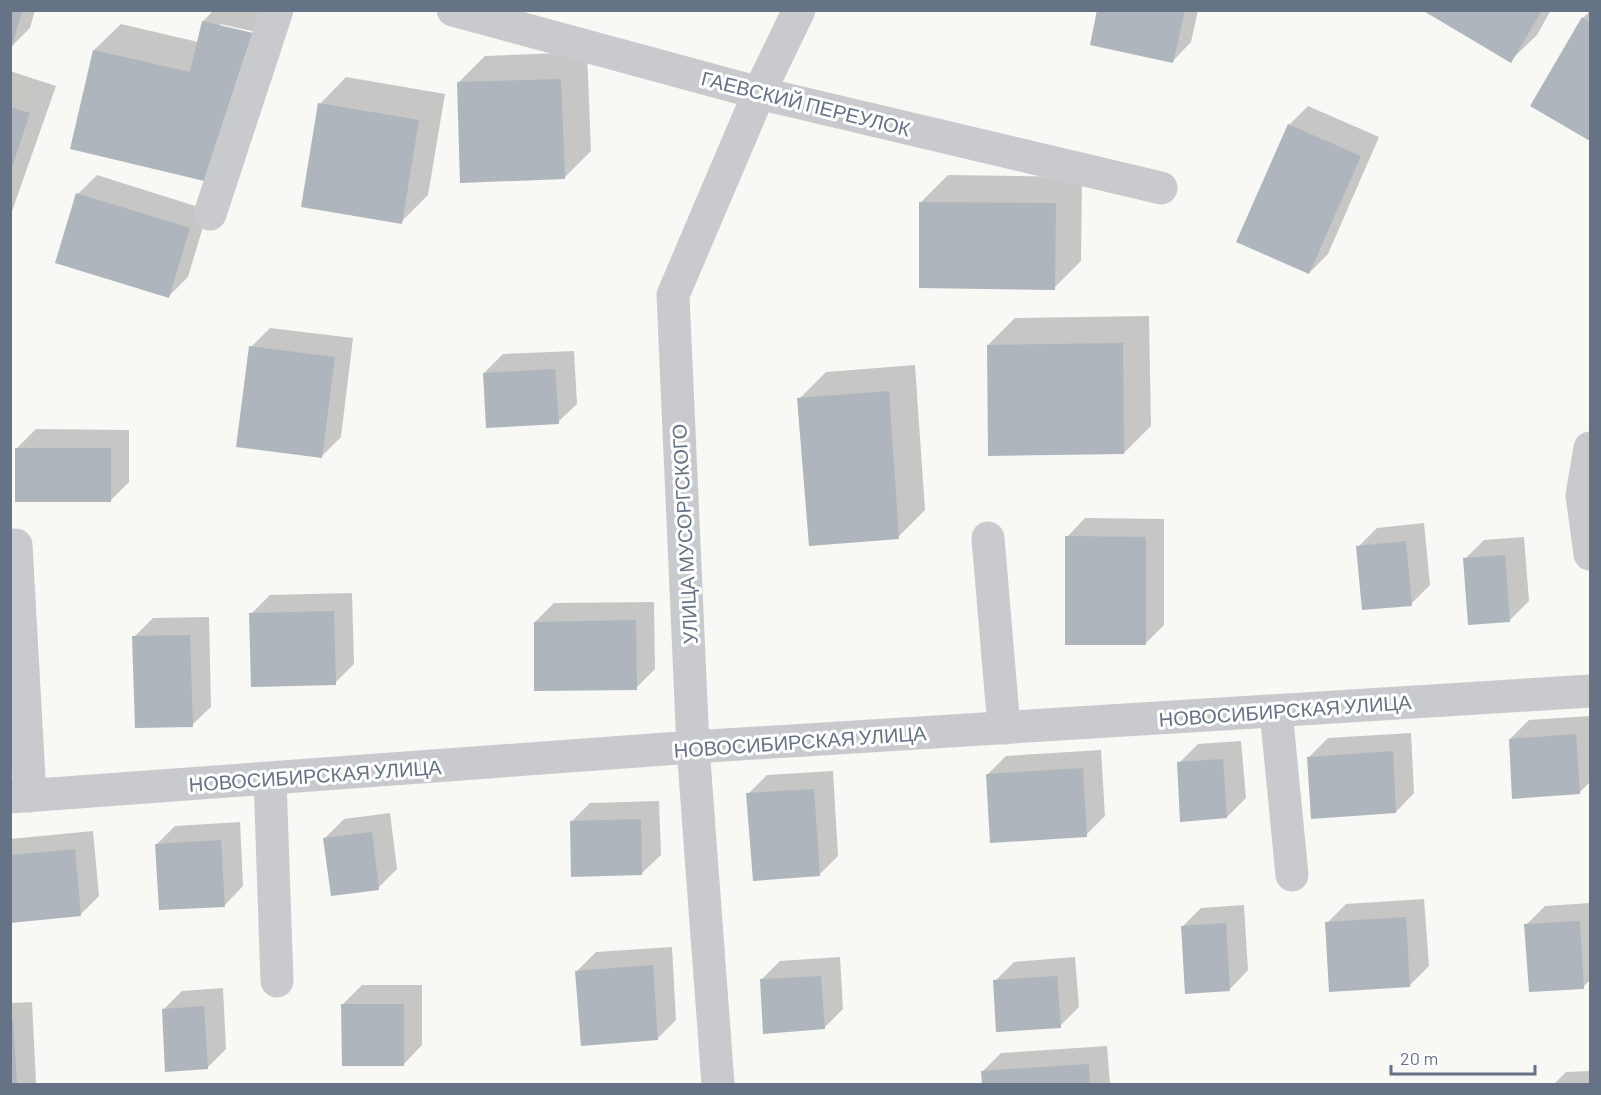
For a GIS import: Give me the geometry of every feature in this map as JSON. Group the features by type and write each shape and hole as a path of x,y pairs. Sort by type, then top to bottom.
{"street":[{"path":"210,214 277,10"},
{"name":"ГАЕВСКИЙ ПЕРЕУЛОК","path":"453,10 759,93 1161,188"},
{"name":"УЛИЦА МУСОРГСКОГО","path":"718,1084 693,747 672,295 759,93 799,10"},
{"path":"1590,448 1581,495 1590,554"},
{"path":"988,538 1004,728"},
{"path":"16,545 20,797"},
{"name":"НОВОСИБИРСКАЯ УЛИЦА","path":"20,797 693,747 1590,691"},
{"path":"1276,711 1292,875"},
{"path":"270,778 277,981"}],"building":[{"path":"10,10 22,10 11,51 10,51"},
{"path":"1097,10 1185,10 1173,63 1090,45"},
{"path":"1422,10 1542,10 1511,63"},
{"path":"1582,17 1590,22 1590,141 1530,106"},
{"path":"202,21 253,33 217,184 70,149 93,50 190,72"},
{"path":"561,79 565,179 460,183 457,82"},
{"path":"318,103 419,120 402,224 301,207"},
{"path":"10,107 30,113 11,170 10,170"},
{"path":"1288,124 1361,156 1309,274 1236,242"},
{"path":"76,193 190,228 169,298 55,263"},
{"path":"919,202 1056,203 1055,290 919,288"},
{"path":"1123,343 1124,454 988,456 987,345"},
{"path":"249,346 335,357 322,458 236,447"},
{"path":"555,369 559,424 486,428 483,373"},
{"path":"889,391 899,539 809,546 797,398"},
{"path":"15,448 111,448 111,502 15,502"},
{"path":"1065,536 1146,537 1146,645 1065,645"},
{"path":"1406,541 1412,606 1362,610 1356,546"},
{"path":"1505,555 1510,622 1468,625 1463,558"},
{"path":"334,611 336,685 251,687 249,613"},
{"path":"636,620 637,690 534,691 534,622"},
{"path":"190,635 193,727 135,728 132,636"},
{"path":"1576,734 1580,794 1512,799 1509,739"},
{"path":"1393,751 1396,813 1311,819 1307,757"},
{"path":"1223,759 1227,818 1180,822 1177,762"},
{"path":"1083,768 1087,837 990,843 986,774"},
{"path":"814,789 820,876 753,881 746,793"},
{"path":"641,819 642,875 571,877 570,821"},
{"path":"372,832 379,890 331,896 323,838"},
{"path":"221,840 225,907 159,910 155,844"},
{"path":"75,849 81,916 10,923 10,855"},
{"path":"1406,917 1410,987 1329,992 1325,922"},
{"path":"1580,921 1584,989 1529,992 1524,924"},
{"path":"1226,923 1230,991 1185,994 1181,926"},
{"path":"653,965 658,1040 581,1046 575,971"},
{"path":"821,976 825,1029 763,1034 760,979"},
{"path":"1057,976 1061,1028 996,1032 993,980"},
{"path":"341,1004 404,1004 404,1066 342,1066"},
{"path":"204,1006 208,1069 165,1072 162,1009"},
{"path":"13,1020 17,1084 10,1084 10,1021"},
{"path":"1089,1064 1090,1084 982,1084 981,1071"}]}
